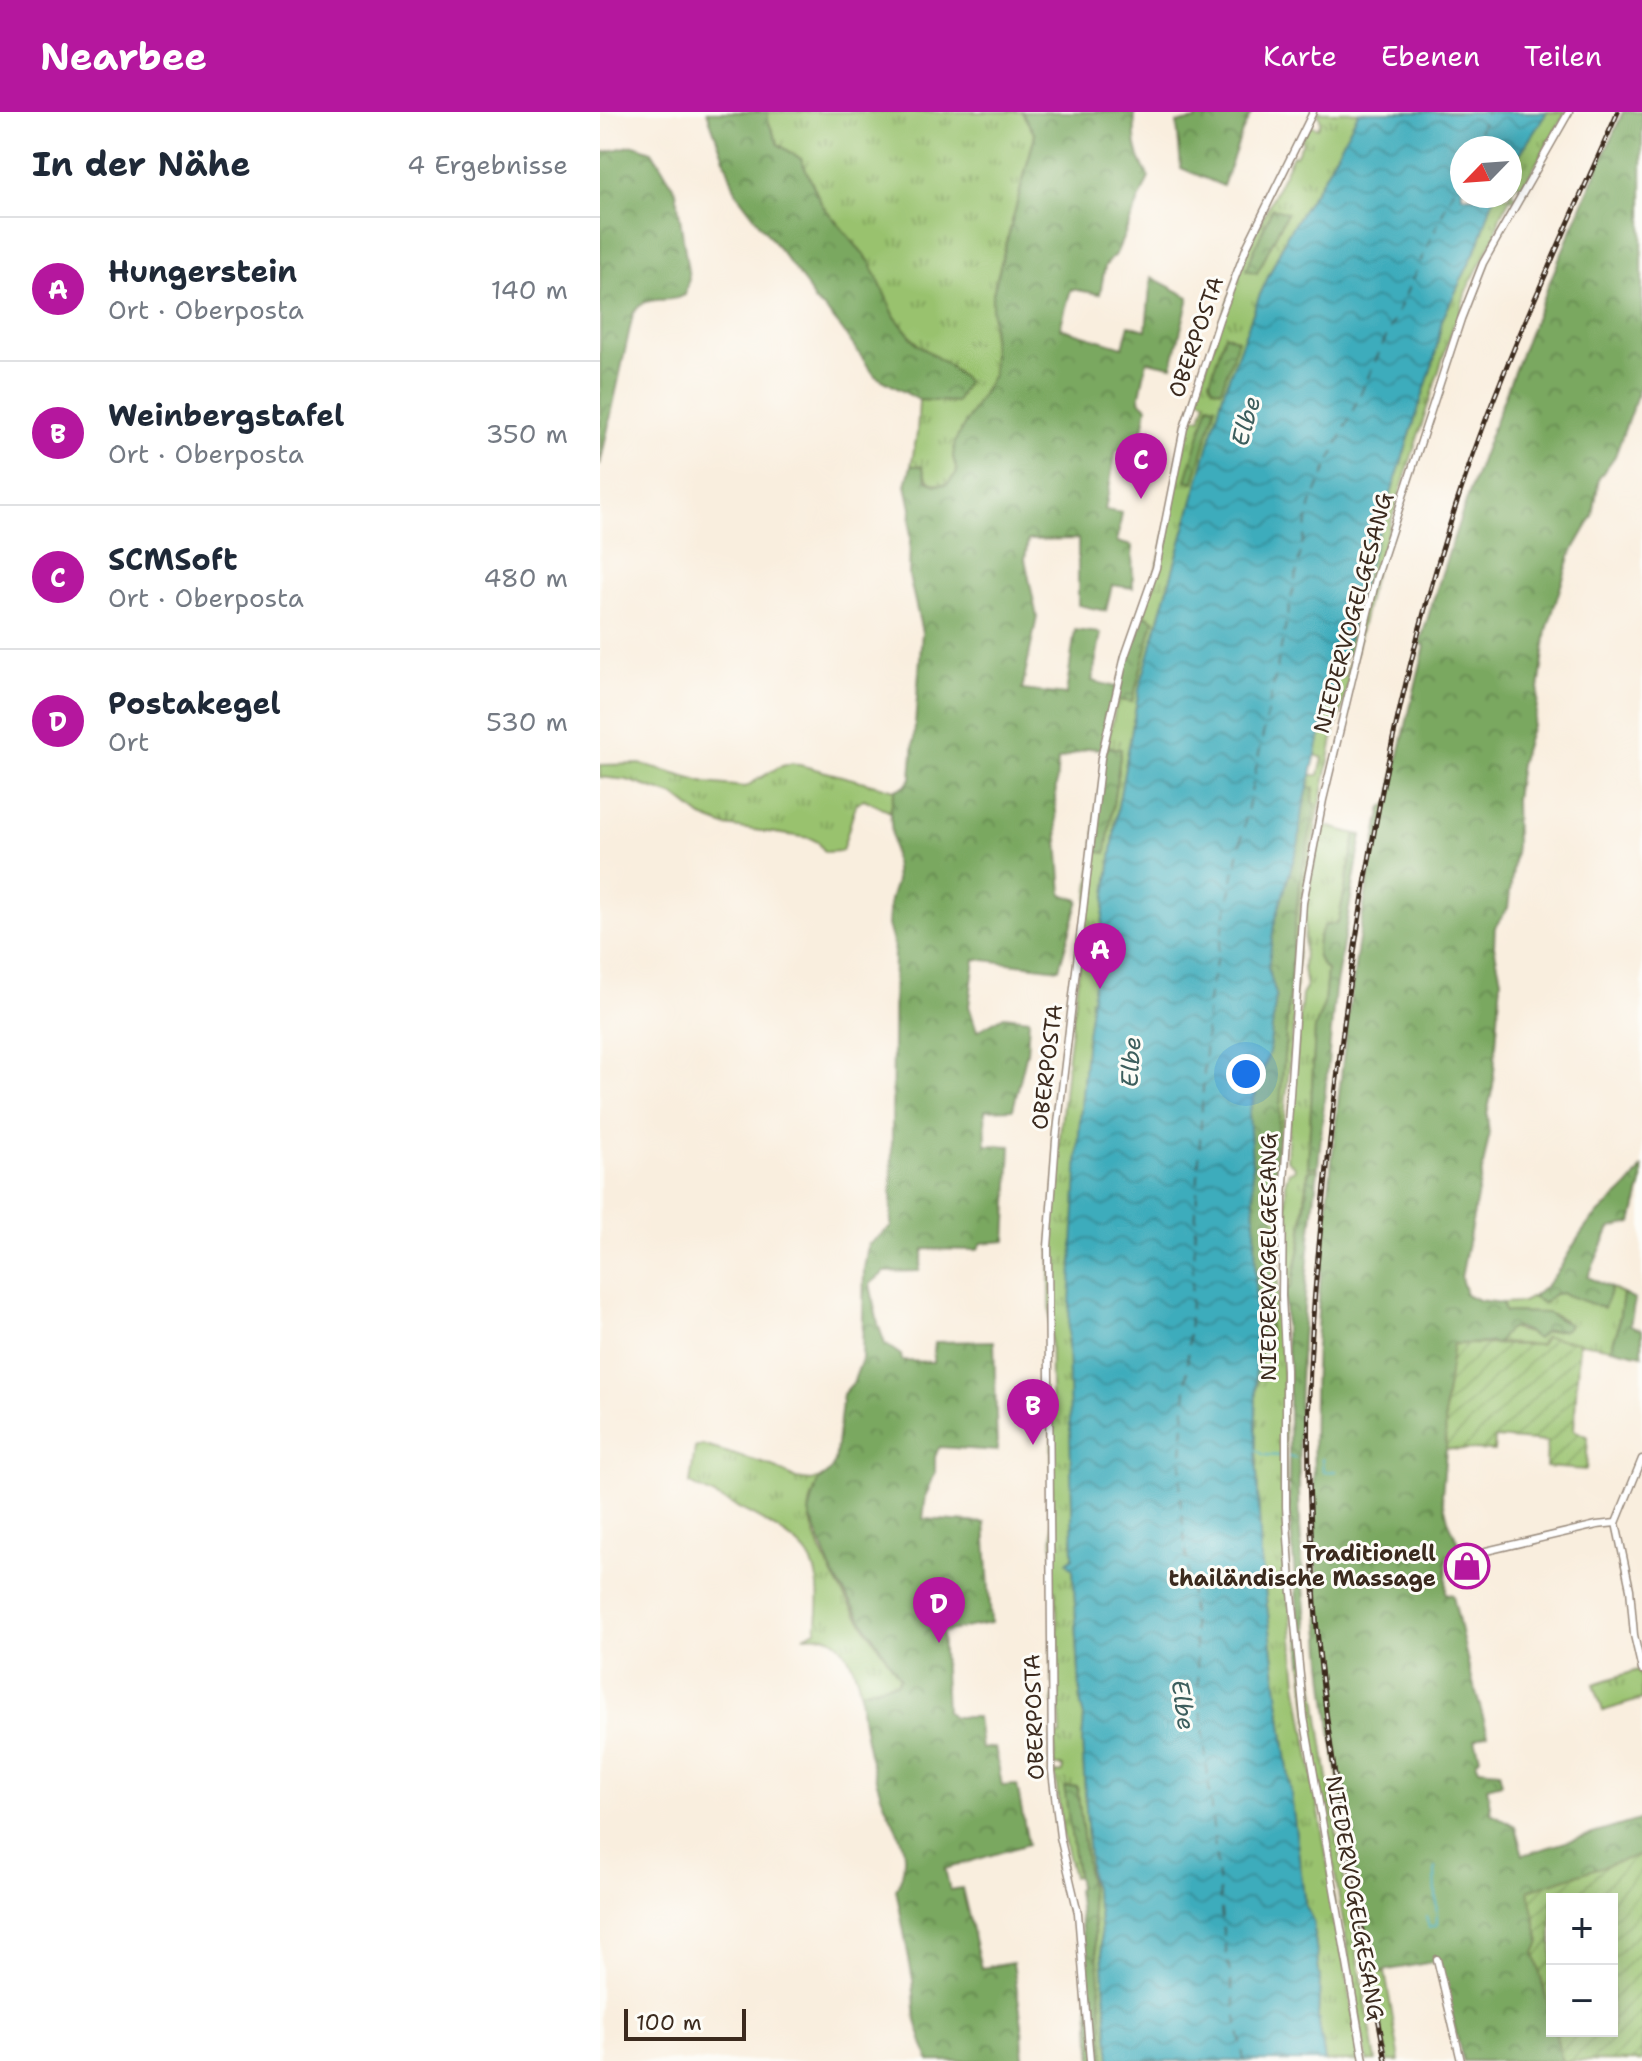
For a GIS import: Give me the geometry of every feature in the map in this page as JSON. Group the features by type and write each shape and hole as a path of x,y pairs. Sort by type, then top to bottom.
{"street":[{"name":"OBERPOSTA","path":"1090,2061 1078,1913 1056,1816 1051,1746 1048,1247 1066,1054 1101,758 1125,656 1156,568 1184,428 1247,246 1313,112"},
{"name":"NIEDERVOGELGESANG","path":"1364,2061 1304,1717 1288,1537 1282,1296 1283,1198 1303,903 1323,800 1376,579 1461,319 1483,263 1569,112"},
{"path":"1641,1665 1616,1523 1642,1459"},
{"path":"1486,1551 1616,1523"},
{"path":"1437,1959 1461,2061"}],"green space":[{"path":"707,112 768,112 768,121 778,144 801,159 822,205 870,262 895,317 917,344 967,382 956,402 919,400 875,376 841,328 814,301 807,286 737,194"},
{"path":"768,112 1022,112 1035,135 992,297 993,375 953,457 957,473 947,484 933,483 922,466 911,466 919,400 956,402 967,382 917,344 895,317 870,262 822,205 801,159 778,144 768,121"},
{"path":"1022,112 1135,112 1136,146 1149,177 1117,252 1105,266 1100,294 1071,289 1060,328 1123,347 1129,325 1146,330 1151,277 1189,297 1172,366 1147,361 1139,400 1147,407 1139,453 1116,450 1105,510 1122,513 1117,542 1132,546 1133,588 1112,585 1106,611 1078,605 1078,539 1028,540 1025,559 1037,617 1022,690 1066,695 1075,630 1101,633 1092,681 1116,687 1100,749 1089,748 1058,760 1055,799 1062,894 1079,900 1059,969 975,959 969,1006 977,1031 1004,1016 1029,1019 1027,1052 1013,1109 985,1110 986,1145 1011,1146 1006,1241 982,1243 977,1250 924,1249 919,1271 885,1272 870,1284 885,1344 901,1355 902,1361 933,1362 935,1342 994,1341 997,1451 939,1447 923,1519 985,1523 991,1623 942,1632 946,1711 953,1717 977,1717 981,1749 995,1747 1002,1786 1017,1785 1028,1844 945,1869 950,1890 962,1888 981,1968 1013,1963 1022,2024 1023,2061 929,2061 916,2021 913,1980 896,1889 903,1871 904,1851 873,1770 860,1691 896,1683 900,1678 834,1576 809,1513 817,1483 835,1462 843,1394 853,1383 862,1359 864,1269 868,1245 891,1227 894,946 888,925 890,900 896,881 890,812 895,790 905,786 911,778 922,632 909,576 911,508 906,485 911,466 922,466 927,480 936,485 947,484 957,473 953,456 955,441 993,375 992,297 1035,135"},
{"path":"1196,112 1252,112 1223,186 1181,168 1177,123 1196,120"},
{"path":"1317,112 1359,112 1324,177 1287,235 1259,297 1224,391 1139,690 1118,806 1087,1035 1079,1133 1073,1570 1084,1717 1082,1741 1090,1877 1099,1911 1110,2061 1105,2061 1099,1970 1077,1786 1065,1787 1077,1876 1073,1877 1063,1835 1055,1773 1063,1772 1063,1766 1055,1766 1054,1736 1061,1735 1059,1703 1053,1703 1053,1696 1059,1695 1059,1685 1053,1684 1051,1647 1058,1646 1056,1591 1053,1590 1050,1287 1052,1217 1068,1054 1094,851 1106,852 1121,750 1107,746 1117,700 1132,701 1154,620 1143,614 1169,526 1187,430 1191,417 1201,418 1206,401 1197,396 1248,248 1293,155 1296,156 1303,142 1301,140 1310,125 1318,128 1321,121"},
{"path":"1547,112 1566,112 1523,186 1522,151"},
{"path":"1623,112 1642,112 1642,381 1615,456 1599,478 1593,516 1571,554 1547,630 1536,712 1520,764 1515,799 1516,845 1508,908 1495,927 1494,946 1501,979 1493,1086 1487,1114 1489,1136 1461,1278 1466,1294 1478,1300 1502,1303 1505,1312 1547,1313 1570,1325 1564,1330 1545,1331 1537,1339 1515,1328 1506,1332 1498,1343 1453,1344 1445,1404 1446,1449 1442,1495 1448,1520 1462,1551 1447,1555 1446,1593 1453,1595 1488,1734 1475,1739 1480,1757 1476,1762 1479,1769 1499,1771 1502,1783 1487,1787 1491,1813 1515,1826 1523,1855 1642,1819 1642,1854 1530,1891 1540,1942 1535,1953 1546,1996 1546,2037 1556,2037 1562,2061 1463,2061 1438,1961 1372,1973 1326,1690 1313,1460 1317,1329 1349,1008 1382,807 1391,803 1394,775 1425,646 1420,643 1441,575 1513,374"},
{"path":"634,145 652,151 676,191 689,278 685,295 644,303 633,314 600,465 600,153"},
{"path":"1272,208 1287,213 1257,273 1246,270"},
{"path":"1490,208 1505,208 1495,236 1466,291 1458,320 1454,323 1373,578 1335,729 1301,902 1281,1150 1278,1297 1288,1584 1297,1682 1361,2061 1325,2061 1318,2017 1320,1980 1313,1921 1305,1905 1261,1558 1256,1353 1268,1352 1275,1168 1295,922 1314,789 1308,787 1310,775 1319,775 1323,758 1315,755 1329,698 1337,676 1345,677 1351,655 1345,652 1366,572 1434,360 1442,320 1479,243"},
{"path":"1225,334 1238,340 1221,390 1213,388 1210,381"},
{"path":"1209,404 1216,406 1194,482 1186,480"},
{"path":"1143,614 1154,620 1132,702 1117,700 1128,657"},
{"path":"1107,746 1121,749 1106,853 1094,851 1097,805"},
{"path":"792,763 895,790 890,812 864,799 856,804 842,851 825,852 818,842 810,838 725,826 702,817 675,796 627,780 600,777 600,765 640,764 706,783 745,787"},
{"path":"1308,787 1314,789 1312,801 1316,806 1295,922 1275,1168 1268,1352 1256,1353 1255,1221 1249,1113 1269,1052 1276,995 1268,968 1274,925 1299,841"},
{"path":"1322,825 1356,834 1338,924 1319,935 1318,940 1318,958 1327,970 1324,1004 1315,1028 1308,1166 1318,1167 1318,1170 1308,1170 1300,1247 1291,1288 1285,1290 1286,1180 1295,1167 1287,1160 1288,1137 1302,995 1306,988 1303,968 1306,902"},
{"path":"1356,834 1362,835 1335,990 1318,1167 1308,1167 1315,1028 1324,1004 1327,970 1319,960 1317,944 1324,926 1338,923"},
{"path":"1642,1167 1642,1183 1632,1223 1610,1228 1588,1277 1611,1288 1604,1308 1561,1293 1554,1294 1543,1303 1532,1297 1550,1282 1590,1222 1624,1190"},
{"path":"1309,1170 1318,1170 1306,1286 1299,1402 1300,1526 1311,1662 1302,1662 1289,1508 1289,1360 1285,1338 1285,1290 1291,1287 1300,1248"},
{"path":"1611,1288 1623,1294 1618,1328 1611,1348 1545,1337 1540,1345 1498,1343 1509,1328 1531,1334 1564,1330 1564,1320 1547,1313 1505,1312 1502,1303 1522,1302 1532,1297 1543,1303 1554,1294 1561,1293 1604,1308"},
{"path":"1623,1294 1635,1300 1630,1325 1642,1330 1642,1355 1611,1348 1618,1328"},
{"path":"1545,1337 1579,1342 1574,1430 1588,1437 1586,1470 1546,1467 1547,1442 1495,1438 1494,1451 1446,1449 1445,1404 1453,1344 1540,1345"},
{"path":"702,1445 772,1466 796,1479 811,1481 823,1477 810,1506 816,1536 835,1579 901,1678 896,1683 860,1691 853,1667 839,1644 825,1636 804,1636 816,1630 817,1621 816,1573 808,1556 771,1526 690,1484 695,1448"},
{"path":"1302,1662 1311,1662 1333,1813 1376,2061 1367,2061 1308,1716"},
{"path":"1638,1670 1642,1678 1642,1699 1603,1711 1594,1684"},
{"path":"1077,1786 1099,1970 1105,2061 1092,2061 1079,1887 1064,1787"},
{"path":"1642,1854 1642,2061 1562,2061 1556,2037 1618,2037 1618,1893 1546,1893 1546,1996 1535,1953 1540,1942 1529,1890"},
{"path":"1385,1972 1400,2061 1388,2061 1372,1973"}],"water":[{"name":"Elbe","path":"1359,112 1547,112 1522,151 1522,136 1450,136 1450,208 1490,208 1479,243 1442,320 1434,360 1366,572 1342,665 1329,698 1301,817 1299,841 1274,925 1268,968 1276,995 1269,1052 1249,1113 1255,1221 1256,1450 1261,1558 1305,1905 1313,1921 1320,1980 1318,2017 1325,2061 1110,2061 1099,1911 1090,1877 1082,1741 1084,1717 1073,1570 1067,1562 1073,1557 1068,1341 1087,1035 1118,806 1139,690 1224,391 1259,297 1287,235 1324,177"}],"waterway":[{"path":"1256,1450 1264,1455 1282,1456"},
{"path":"1289,1457 1295,1458"},
{"path":"1322,1459 1323,1472 1336,1471"},
{"path":"1426,1917 1429,1927 1437,1925 1435,1868"}],"ferry route":[{"path":"1477,136 1487,112"},
{"path":"1244,2061 1223,1930 1180,1493 1208,1000 1311,503 1450,196"}],"railway":[{"path":"1386,2061 1335,1776 1320,1661 1314,1578 1309,1472 1310,1358 1333,1112 1354,955 1380,800 1415,645 1436,569 1495,396 1618,112"}],"place":[{"name":"SCMSoft","path":"1141,499"},
{"name":"Hungerstein","path":"1100,989"},
{"name":"Weinbergstafel","path":"1033,1445"},
{"name":"Traditionell thailändische Massage","path":"1467,1566"},
{"name":"Postakegel","path":"939,1643"}]}
